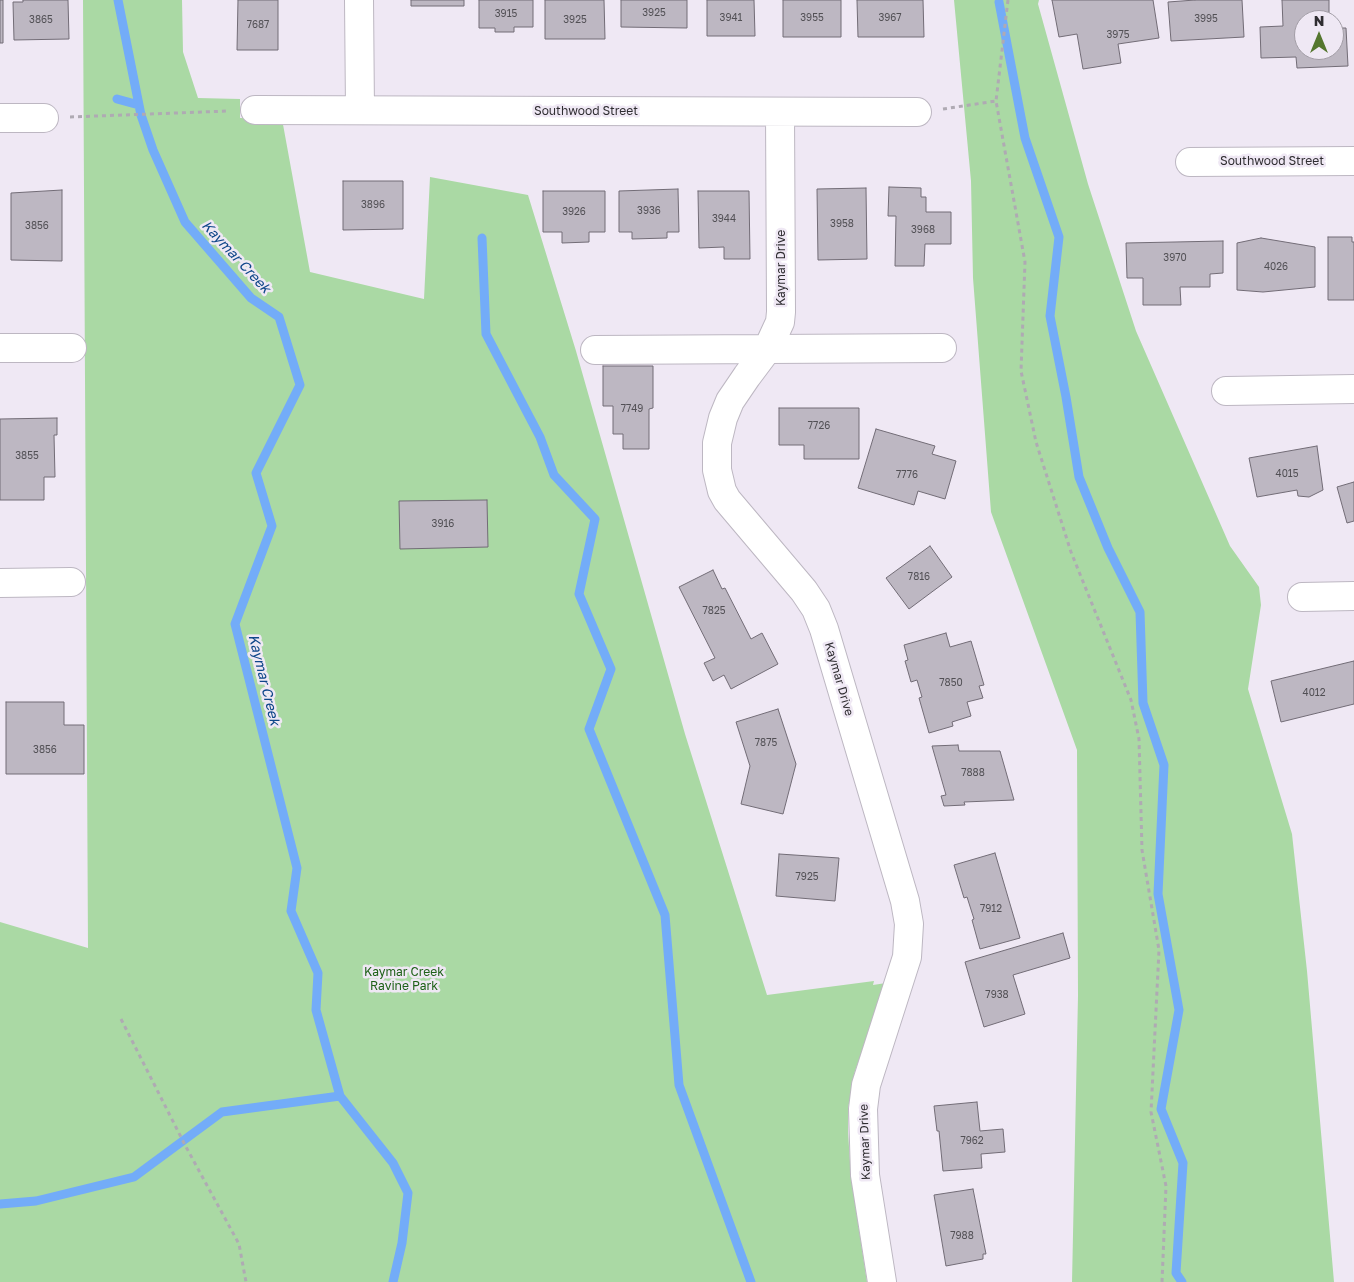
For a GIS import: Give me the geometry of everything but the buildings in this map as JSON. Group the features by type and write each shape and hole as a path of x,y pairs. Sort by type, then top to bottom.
{"street":[{"path":"358,0 360,110"},
{"name":"Southwood Street","path":"255,110 918,112"},
{"name":"Kaymar Drive","path":"780,112 782,312 777,332 768,348 730,401 723,418 716,454 719,482 727,500 804,591 816,609 824,629 905,901 909,924 907,957 866,1085 863,1109 865,1175 882,1282"},
{"path":"0,118 44,118"},
{"name":"Southwood Street","path":"1190,162 1354,161"},
{"path":"0,348 72,348"},
{"path":"595,350 942,348"},
{"path":"1226,391 1354,389"},
{"path":"0,582 72,582"},
{"path":"1302,597 1354,596"}],"path":[{"path":"1008,0 996,101 1025,262 1021,371 1036,442 1071,552 1131,700 1139,739 1142,850 1159,950 1151,1112 1166,1186 1162,1282"},
{"path":"918,112 996,101"},
{"path":"44,118 255,110"},
{"path":"121,1019 185,1145 239,1244 246,1282"}],"green space":[{"name":"Kaymar Creek Ravine Park","path":"83,0 182,0 183,52 198,98 240,99 240,118 282,119 310,272 424,299 430,177 528,195 576,351 685,734 767,995 874,981 873,985 886,983 855,1071 848,1109 851,1177 867,1282 0,1282 0,922 88,948"},
{"path":"954,0 1039,0 1038,4 1088,184 1136,331 1230,546 1259,587 1261,605 1248,689 1292,834 1307,971 1334,1282 1072,1282 1078,996 1077,750 991,512 973,278 971,181"}],"waterway":[{"name":"Kaymar Creek","path":"118,0 141,115 153,150 185,222 251,298 279,317 300,385 256,473 272,526 235,624 297,868 291,911 318,973 316,1010 340,1096 393,1163 408,1193 402,1243 393,1282"},
{"path":"999,2 1025,138 1059,237 1050,316 1079,477 1108,548 1140,612 1143,703 1164,765 1158,894 1179,1010 1161,1109 1183,1163 1176,1273 1182,1282"},
{"path":"117,99 139,105"},
{"path":"482,238 486,334 540,437 554,475 595,519 579,594 611,669 589,729 665,915 679,1085 751,1282"},
{"path":"0,1204 36,1201 134,1177 222,1112 340,1096"}]}
